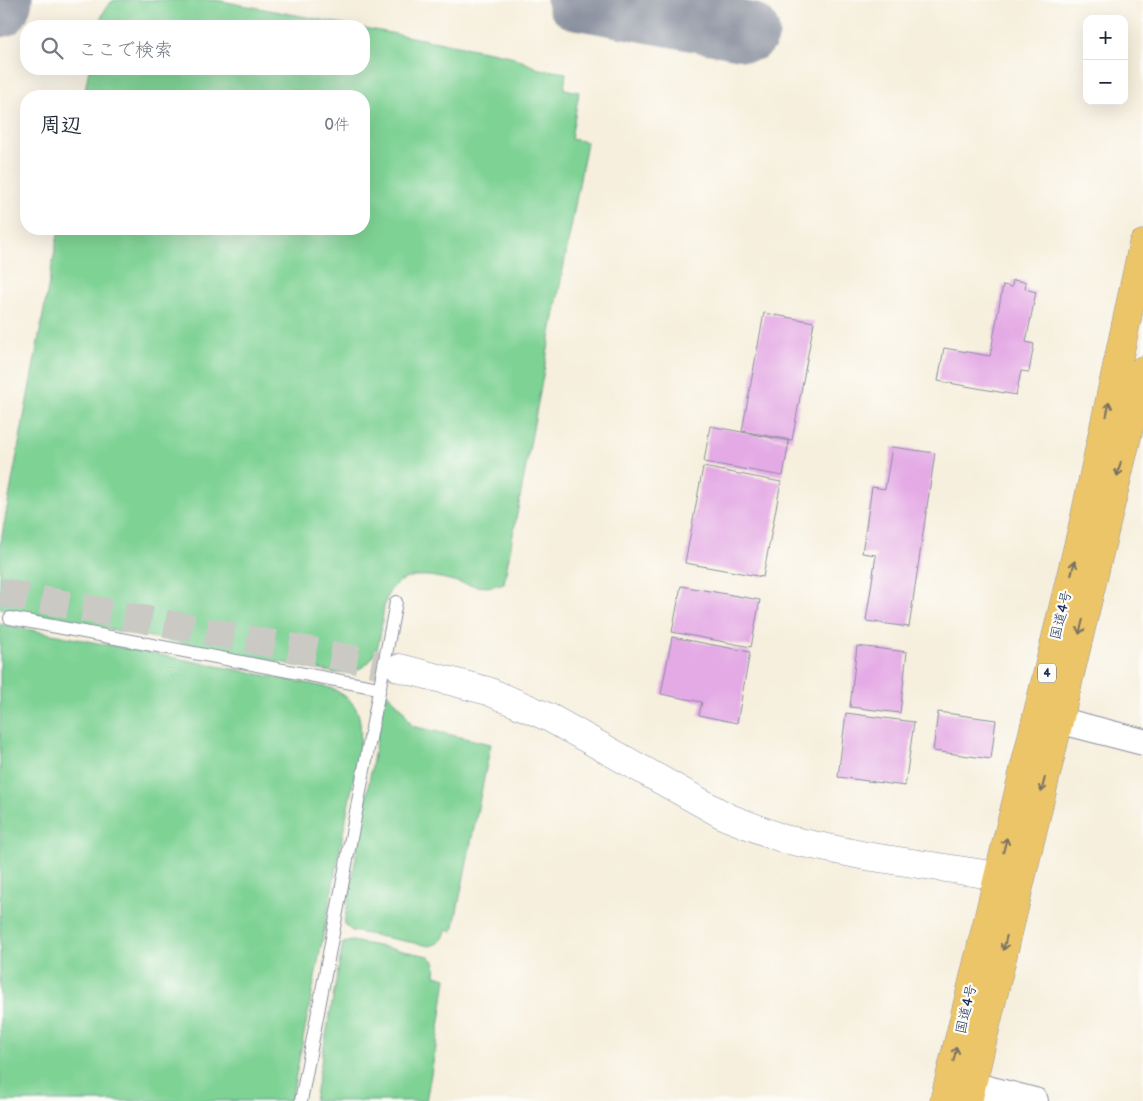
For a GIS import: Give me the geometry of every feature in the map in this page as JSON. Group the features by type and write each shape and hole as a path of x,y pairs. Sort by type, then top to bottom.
{"highway":[{"name":"国道4号","path":"944,1101 1083,525 1143,244"},
{"name":"国道4号","path":"970,1093 1143,370"}],"street":[{"path":"400,668 488,691 550,718 727,817 784,839 923,866 998,876"},
{"path":"1058,720 1143,742"},
{"path":"970,1093 1035,1101"}],"lane":[{"path":"301,1101 378,688 396,602"},
{"path":"10,618 378,688"}],"green space":[{"path":"114,0 216,0 322,20 100,20 107,6"},
{"path":"370,29 511,56 539,69 566,73 564,89 579,92 571,139 587,142 504,583 492,586 479,586 425,576 411,577 399,582 391,590 386,600 380,639 370,661 359,669 336,673 0,608 0,546 58,235 370,235 370,90 85,90 88,75 370,75"},
{"path":"0,624 331,688 348,699 357,711 360,726 360,746 291,1101 0,1101"},
{"path":"385,692 402,708 412,726 491,744 453,931 446,930 441,941 430,946 352,931 344,924"},
{"path":"352,941 429,956 435,964 435,975 446,978 426,1101 314,1101 343,943"}],"building":[{"path":"1013,280 1026,282 1025,289 1036,292 1026,342 1034,344 1029,372 1021,371 1016,395 938,381 944,348 990,356 1003,285 1012,287"},
{"path":"764,313 814,322 792,440 742,431"},
{"path":"710,426 789,441 783,476 704,462"},
{"path":"892,447 935,453 909,627 866,621 876,555 862,553 872,487 885,489"},
{"path":"703,467 781,482 763,577 685,563"},
{"path":"681,586 760,600 751,647 672,632"},
{"path":"672,637 750,652 737,723 699,715 702,702 661,694"},
{"path":"857,646 907,652 900,713 850,707"},
{"path":"938,712 996,720 991,759 933,751"},
{"path":"846,713 914,722 905,786 838,777"}],"taxiway":[{"path":"0,8 3,0"},
{"path":"576,0 750,32"}],"tunnel":[{"path":"0,592 400,668"}]}
